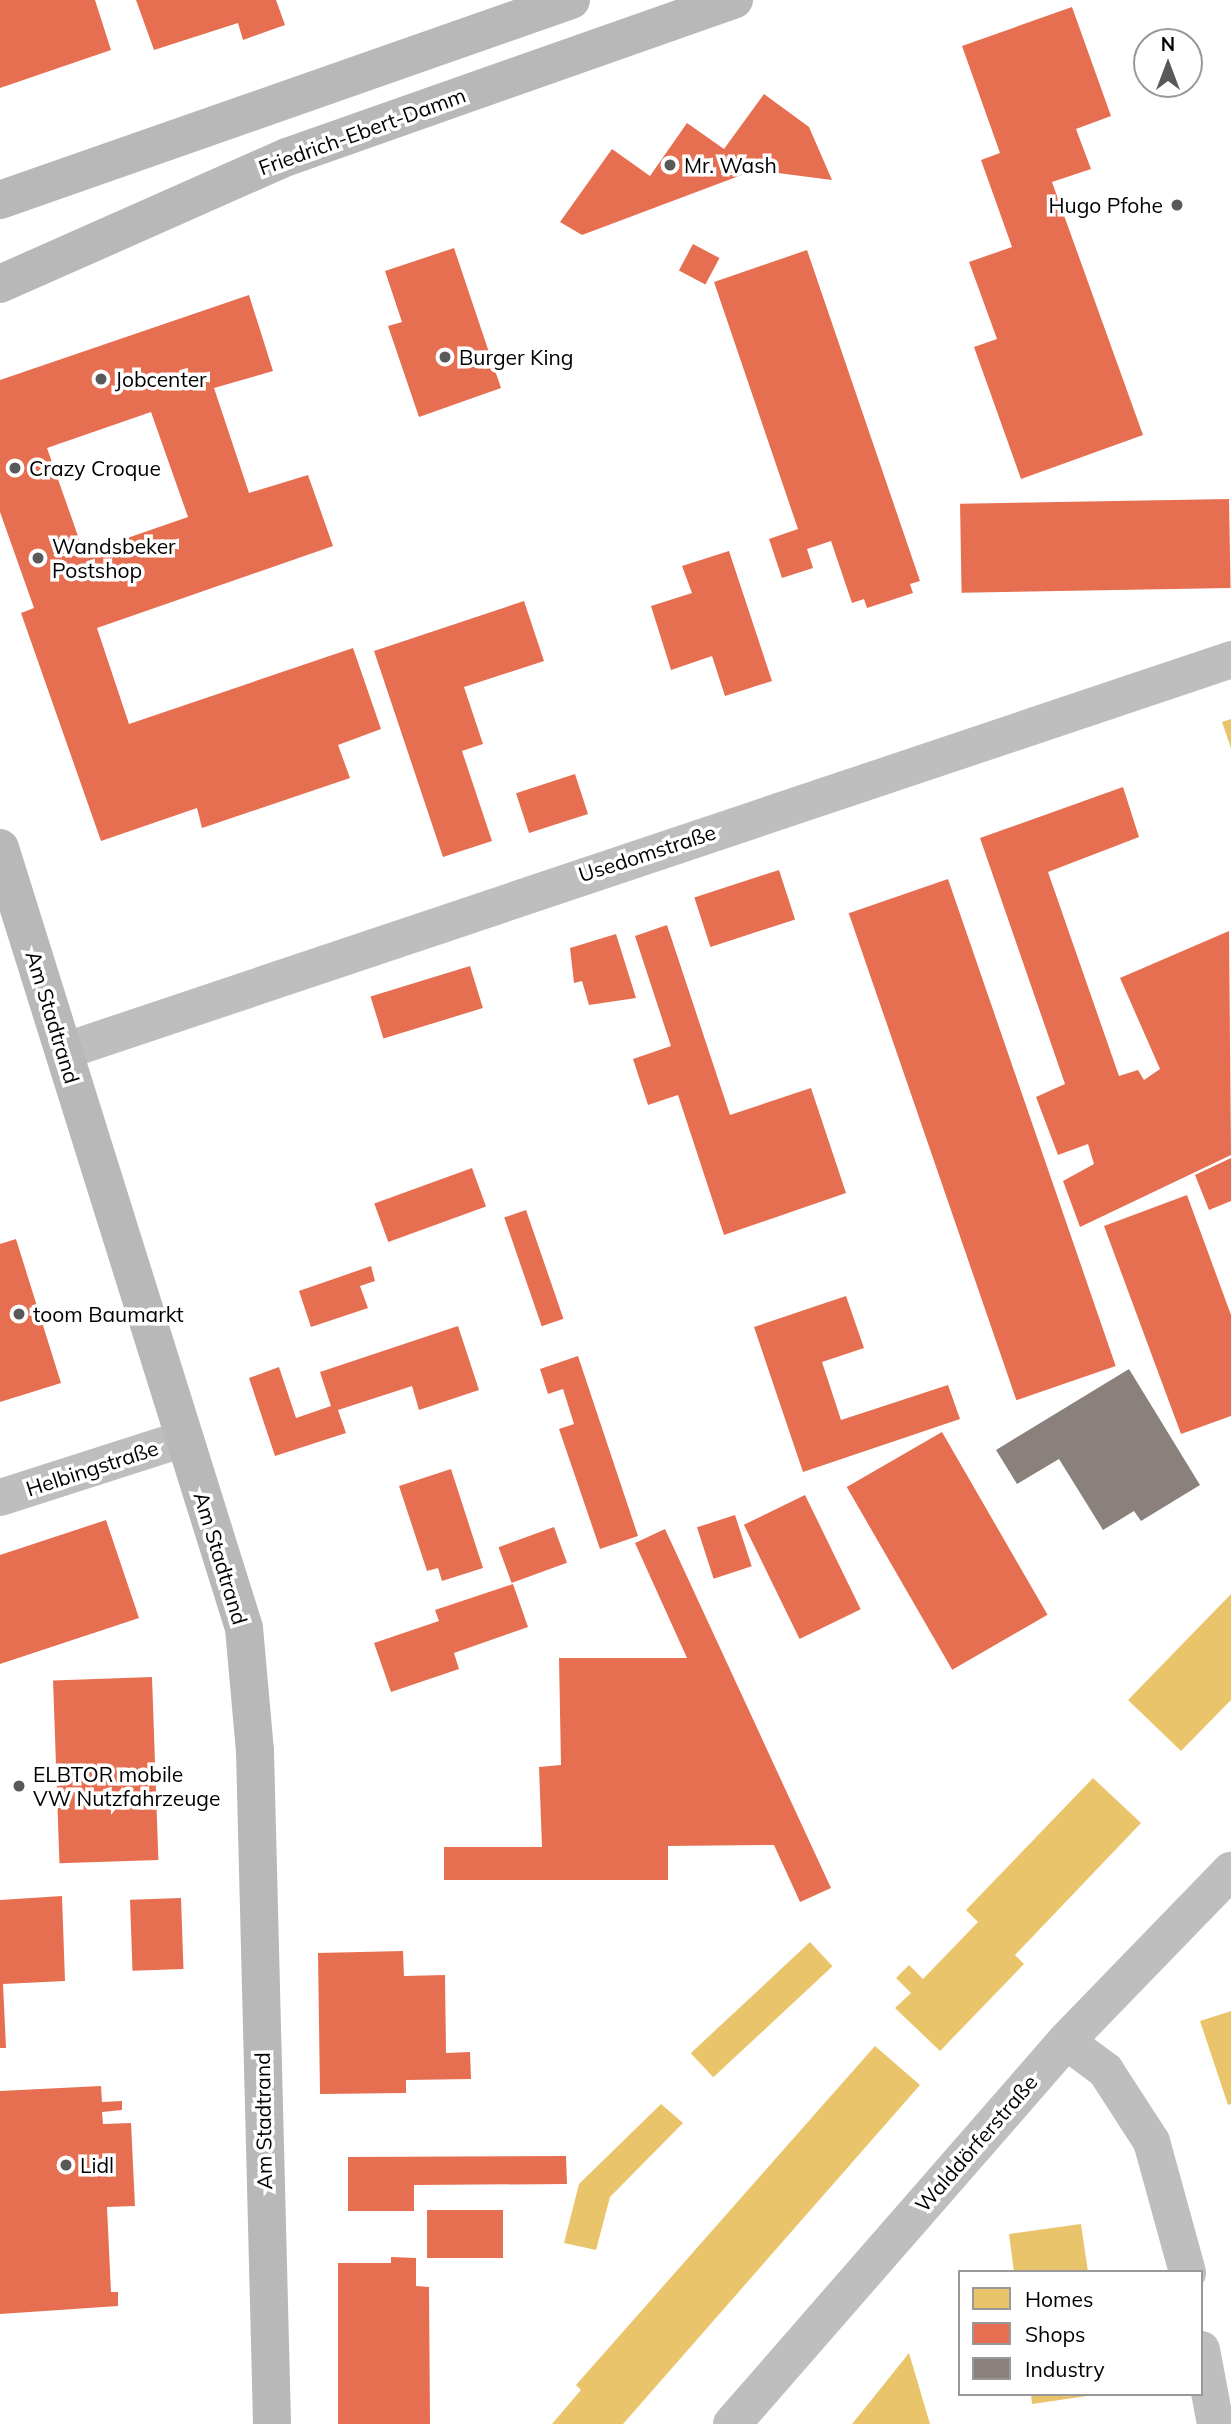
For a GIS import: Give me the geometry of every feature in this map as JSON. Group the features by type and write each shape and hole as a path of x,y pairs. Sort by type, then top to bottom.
{"main road":[{"path":"0,200 571,0"},
{"name":"Friedrich-Ebert-Damm","path":"0,284 287,157 734,0"},
{"name":"Am Stadtrand","path":"0,848 244,1628 255,1751 272,2424"}],"street":[{"name":"Usedomstraße","path":"63,1051 1231,659"},
{"name":"Helbingstraße","path":"0,1497 184,1438"},
{"name":"Walddörferstraße","path":"732,2424 1066,2041 1231,1871"},
{"path":"1066,2041 1105,2070 1151,2141 1186,2270"},
{"path":"1203,2360 1215,2424"}],"building: Homes":[{"path":"1231,719 1231,748 1222,722"},
{"path":"1231,1594 1231,1700 1181,1751 1128,1700"},
{"path":"1093,1778 1141,1823 1015,1955 1024,1964 940,2051 895,2008 911,1993 896,1978 909,1965 923,1979 978,1922 966,1910"},
{"path":"810,1942 833,1966 713,2077 691,2053"},
{"path":"1231,2011 1231,2104 1228,2105 1200,2021"},
{"path":"875,2046 920,2085 623,2424 552,2424 581,2390 576,2385"},
{"path":"661,2104 683,2123 610,2197 596,2250 564,2243 579,2184"},
{"path":"1081,2224 1088,2270 1014,2270 1009,2234"},
{"path":"909,2353 930,2424 852,2424 877,2393"},
{"path":"1031,2396 1087,2396 1032,2404"}],"building: Shops":[{"path":"0,0 95,0 111,50 0,88"},
{"path":"136,0 276,0 285,25 243,40 238,23 154,50"},
{"path":"1072,7 1111,116 1076,129 1091,169 1052,182 1143,435 1021,479 974,347 997,339 969,262 1012,247 981,160 1000,153 962,46"},
{"path":"764,94 809,127 832,180 755,170 582,235 560,222 612,149 650,176 687,123 724,149"},
{"path":"693,244 719,258 705,285 679,270"},
{"name":"Burger King","path":"454,248 501,388 419,417 388,326 402,322 385,271"},
{"path":"807,250 920,581 910,584 913,593 867,608 864,599 852,603 831,541 807,549 813,568 782,578 769,539 798,529 714,282"},
{"path":"249,295 273,371 214,388 249,493 308,475 333,546 97,628 129,724 353,648 381,729 338,745 350,778 202,828 197,808 101,841 21,613 34,608 0,512 0,380","holes":["151,412 188,517 84,553 47,448"]},
{"path":"1229,499 1231,588 962,593 960,504"},
{"path":"729,551 772,681 725,696 712,656 671,670 651,606 692,593 682,566"},
{"path":"524,601 544,661 464,687 483,744 462,751 492,841 443,857 374,651"},
{"path":"575,774 588,814 529,833 516,793"},
{"path":"1123,787 1139,837 1048,872 1119,1076 1138,1070 1144,1080 1160,1069 1120,978 1229,931 1231,1155 1080,1227 1063,1181 1094,1164 1088,1144 1058,1155 1036,1097 1065,1084 980,838"},
{"path":"779,870 795,919 710,947 694,898"},
{"path":"948,879 1116,1366 1016,1400 849,913"},
{"path":"667,925 730,1115 811,1088 846,1193 724,1235 678,1095 648,1105 633,1059 671,1046 635,936"},
{"path":"616,934 636,998 589,1005 582,981 574,983 570,948"},
{"path":"470,966 483,1008 383,1038 371,996"},
{"path":"1231,1158 1231,1201 1209,1210 1195,1175"},
{"path":"472,1168 486,1207 388,1242 374,1204"},
{"path":"1187,1195 1231,1315 1231,1416 1181,1434 1104,1226"},
{"path":"526,1210 563,1319 542,1326 504,1217"},
{"name":"toom Baumarkt","path":"16,1239 61,1383 0,1402 0,1244"},
{"path":"371,1266 375,1281 360,1286 368,1308 311,1327 299,1291"},
{"path":"846,1296 864,1348 822,1362 841,1420 948,1385 960,1419 803,1472 754,1327"},
{"path":"458,1326 479,1390 419,1410 412,1386 338,1410 346,1433 275,1456 249,1378 279,1367 296,1418 331,1406 320,1372"},
{"path":"578,1356 638,1536 600,1549 559,1429 574,1424 563,1389 548,1394 540,1369"},
{"path":"942,1432 1048,1615 952,1670 847,1487"},
{"path":"451,1469 483,1568 442,1581 438,1568 427,1571 399,1486"},
{"path":"805,1495 861,1609 800,1639 744,1525"},
{"path":"735,1515 752,1566 714,1579 697,1527"},
{"path":"106,1520 139,1618 0,1664 0,1555"},
{"path":"554,1527 567,1563 512,1583 499,1547"},
{"path":"665,1529 831,1888 800,1902 774,1845 668,1846 668,1880 444,1880 444,1847 542,1847 539,1767 561,1765 559,1658 687,1658 635,1543"},
{"path":"513,1584 528,1627 454,1653 459,1669 391,1692 374,1643 439,1621 435,1610"},
{"path":"152,1677 158,1860 59,1863 53,1680"},
{"path":"62,1896 65,1981 3,1984 6,2048 0,2048 0,1900"},
{"path":"181,1898 183,1969 133,1971 130,1900"},
{"path":"403,1951 404,1976 445,1975 446,2053 470,2052 471,2079 406,2080 406,2093 320,2094 318,1953"},
{"name":"Lidl","path":"101,2086 102,2102 122,2101 122,2110 102,2112 103,2124 131,2123 135,2206 107,2207 111,2292 118,2292 118,2306 0,2314 0,2091"},
{"path":"566,2156 567,2184 414,2185 414,2211 348,2211 348,2157"},
{"path":"427,2210 503,2210 503,2258 427,2258"},
{"path":"391,2257 416,2258 416,2286 429,2287 430,2424 338,2424 338,2263 391,2263"}],"building: Industry":[{"path":"1129,1369 1200,1485 1141,1521 1134,1511 1103,1530 1059,1459 1017,1484 996,1450"}],"place":[{"name":"Mr. Wash","path":"670,165"},
{"name":"Hugo Pfohe","path":"1177,205"},
{"name":"Burger King","path":"445,357"},
{"name":"Jobcenter","path":"101,379"},
{"name":"Crazy Croque","path":"15,468"},
{"name":"Wandsbeker Postshop","path":"38,558"},
{"name":"toom Baumarkt","path":"19,1314"},
{"name":"ELBTOR mobile VW Nutzfahrzeuge","path":"19,1786"},
{"name":"Lidl","path":"66,2165"}]}
